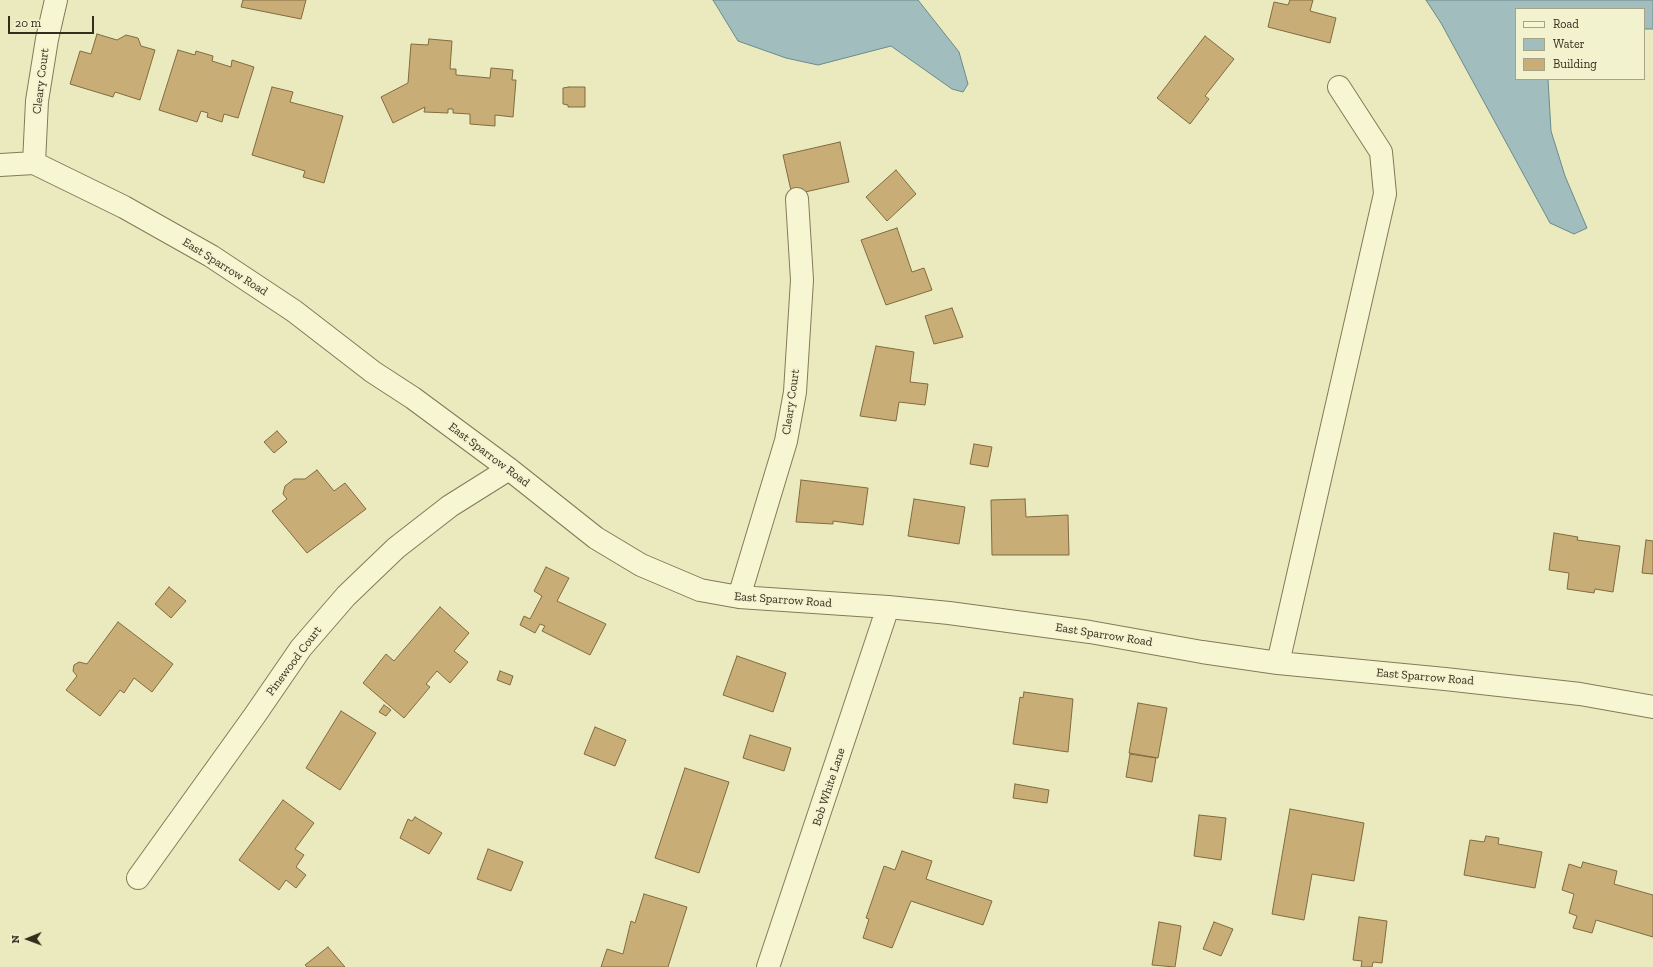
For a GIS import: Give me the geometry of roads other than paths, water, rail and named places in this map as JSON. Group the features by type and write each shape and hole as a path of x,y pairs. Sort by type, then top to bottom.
{"street":[{"name":"Cleary Court","path":"34,163 37,101 47,39 56,0"},
{"path":"1278,663 1384,194 1381,152 1339,88"},
{"path":"0,165 34,163"},
{"name":"East Sparrow Road","path":"34,163 124,206 211,256 294,311 373,372 413,398 509,469 596,538 641,565 700,590 739,598 888,607 949,613 1090,632 1202,652 1278,663 1580,694 1653,707"},
{"name":"Cleary Court","path":"739,598 786,441 795,392 802,280 797,199"},
{"name":"Pinewood Court","path":"138,878 255,715 301,648 346,596 396,548 450,506 509,469"},
{"name":"Bob White Lane","path":"768,967 888,607"}],"water":[{"path":"713,0 918,0 959,52 968,84 963,92 952,89 891,46 818,65 786,58 738,41"},
{"path":"1426,0 1653,0 1653,29 1645,29 1645,8 1515,8 1515,80 1548,80 1551,131 1565,176 1587,228 1574,234 1550,223 1441,23"}]}
